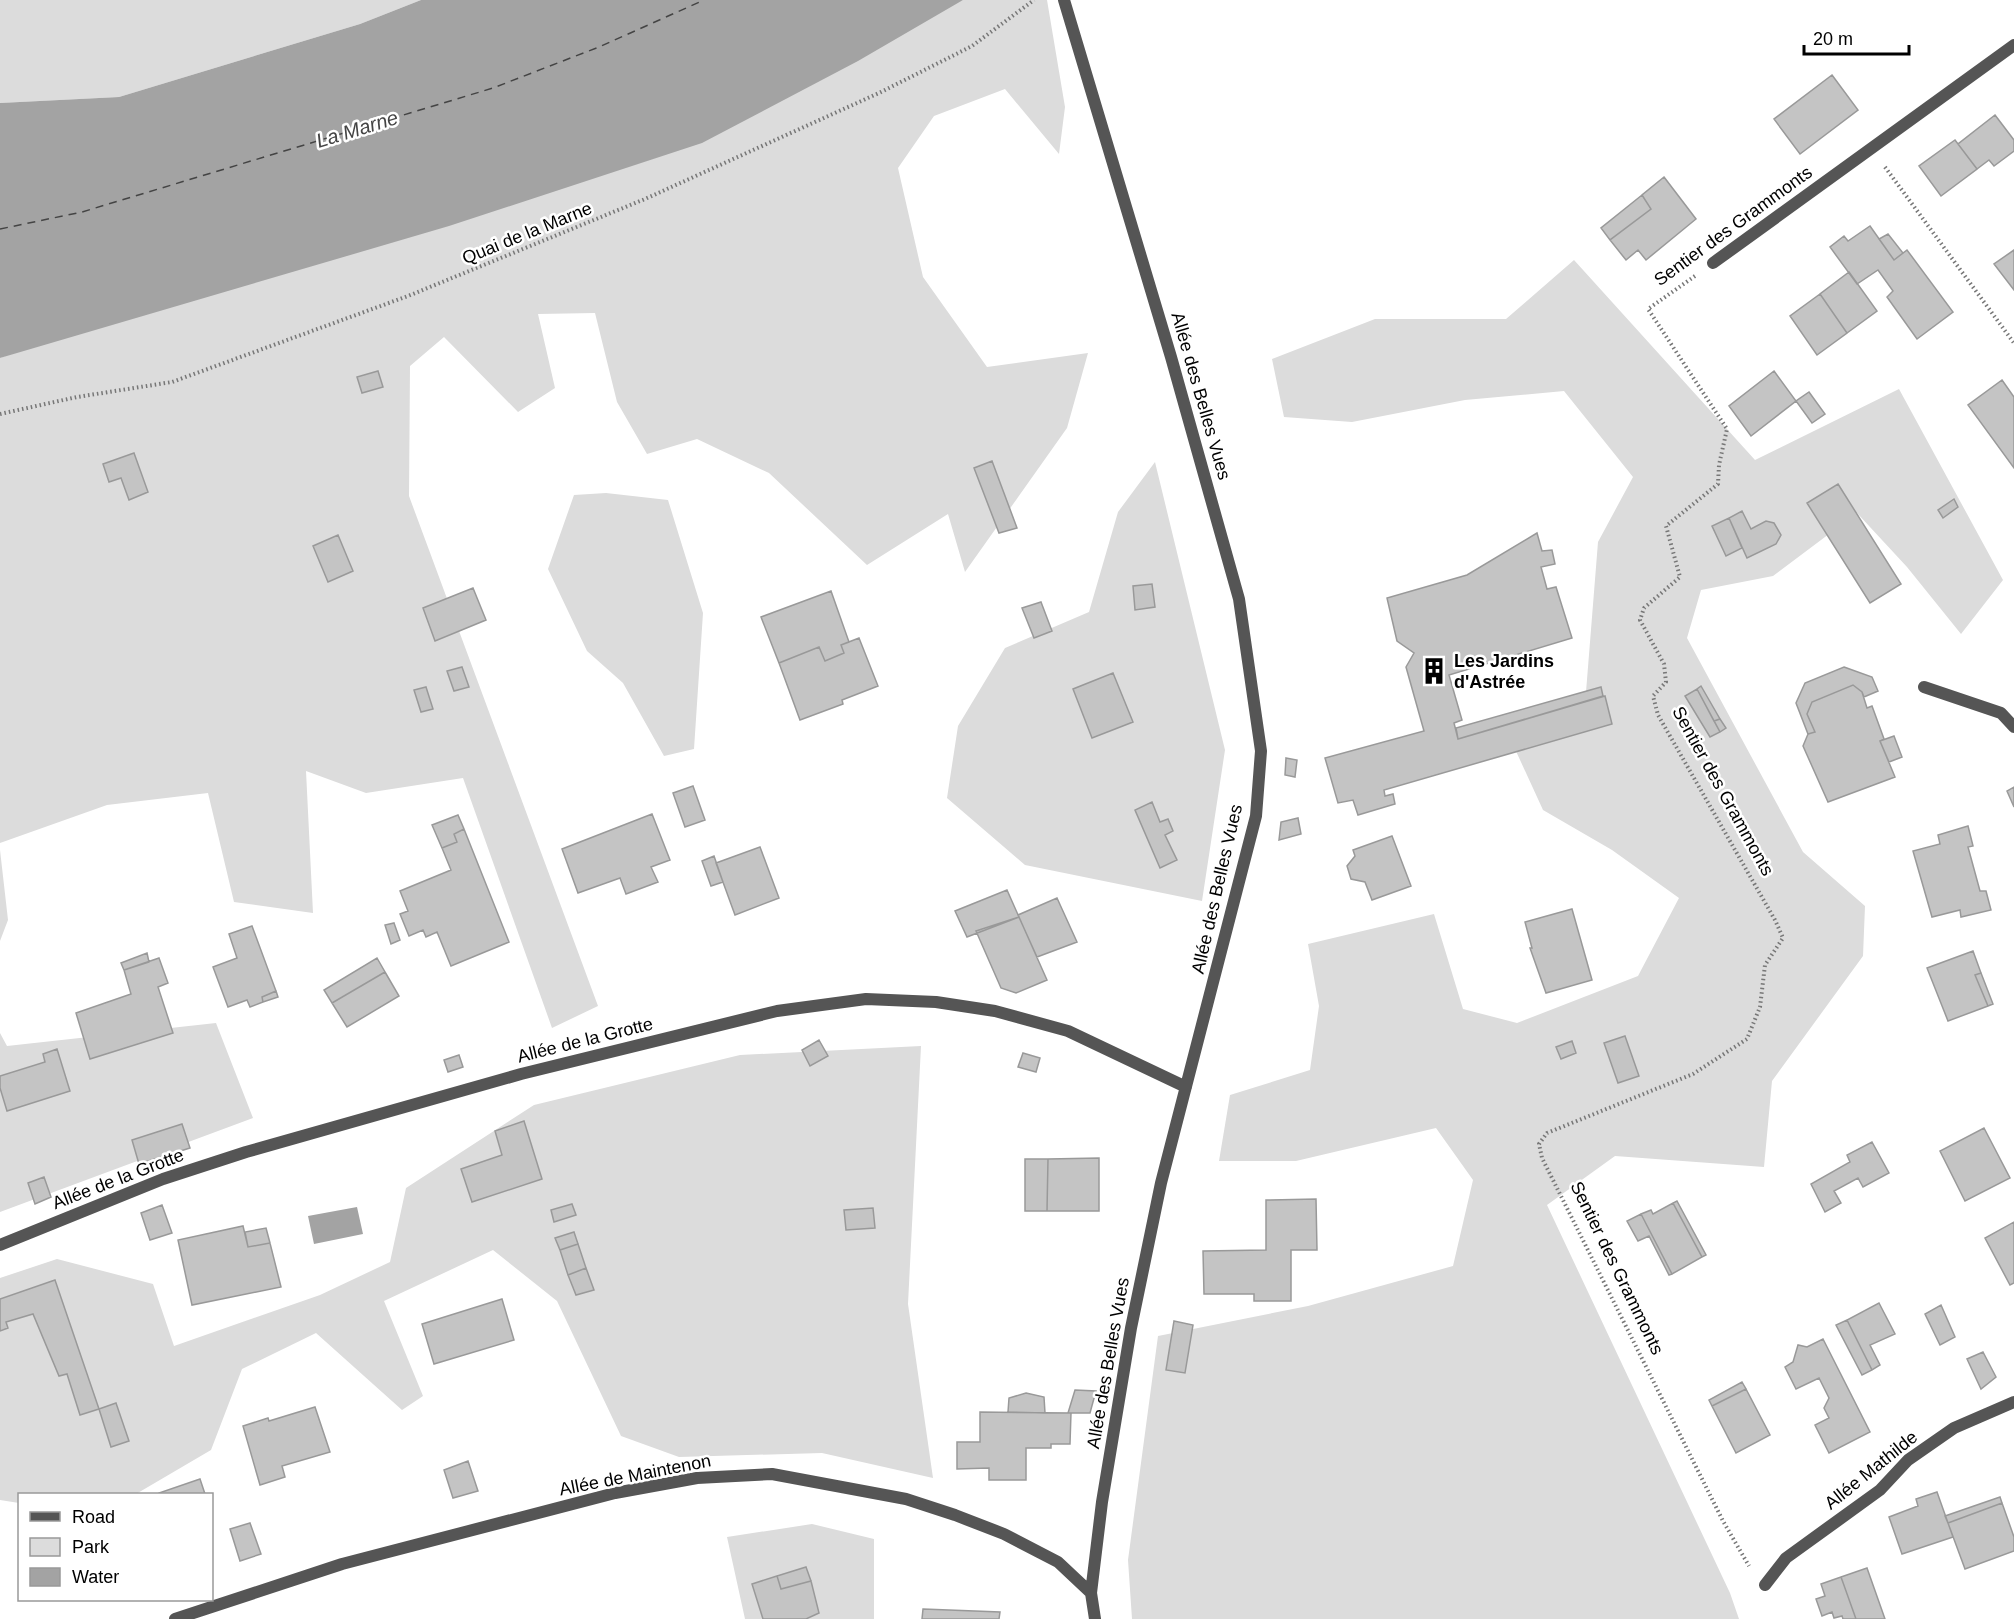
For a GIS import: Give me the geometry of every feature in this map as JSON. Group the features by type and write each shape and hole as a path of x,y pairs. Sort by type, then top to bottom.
{"street":[{"name":"Allée des Belles Vues","path":"1064,0 1171,357 1239,599 1261,751 1256,816 1161,1183 1131,1328 1102,1502 1091,1593 1095,1619"},
{"name":"Sentier des Grammonts","path":"1713,263 2014,45"},
{"path":"1924,687 2001,713 2014,727"},
{"name":"Allée de la Grotte","path":"0,1245 163,1179 246,1152 521,1074 777,1011 866,999 936,1002 996,1011 1068,1031 1186,1087"},
{"name":"Allée Mathilde","path":"1765,1585 1786,1558 1881,1490 1908,1460 1954,1428 2014,1402"},
{"name":"Allée de Maintenon","path":"175,1619 342,1564 615,1493 697,1478 772,1474 906,1499 975,1522 1004,1533 1058,1562 1091,1593"}],"path":[{"name":"Quai de la Marne","path":"0,414 77,397 172,382 408,296 645,199 879,93 972,46 1034,0"},
{"path":"1872,148 2014,343"},
{"name":"Sentier des Grammonts","path":"1713,263 1648,309 1727,429 1718,484 1666,526 1680,577 1644,608 1640,620 1664,664 1666,682 1653,696 1658,715 1775,920 1783,938 1765,965 1760,1007 1748,1039 1693,1074 1547,1133 1539,1144 1542,1158 1723,1521 1745,1561 1765,1585"}],"green space":[{"path":"0,0 421,0 360,24 119,97 0,103"},
{"path":"963,0 1047,0 1065,107 1059,154 1005,89 934,116 898,168 923,277 987,367 1088,353 1067,428 965,572 948,514 867,565 769,473 697,439 647,454 617,402 595,313 538,314 555,388 518,412 444,337 410,366 409,496 598,1006 552,1028 463,778 366,793 306,771 313,913 234,902 208,793 107,805 0,843 0,358"},
{"path":"1574,260 1755,460 1899,389 2003,580 1961,634 1907,567 1857,513 1773,576 1701,590 1687,638 1803,852 1865,906 1863,956 1772,1081 1764,1167 1615,1156 1547,1205 1730,1593 1739,1619 1132,1619 1128,1560 1158,1336 1308,1306 1453,1266 1473,1180 1436,1128 1296,1161 1219,1161 1230,1095 1310,1070 1319,1006 1308,944 1434,914 1463,1009 1517,1023 1638,976 1679,898 1612,850 1543,810 1515,749 1586,692 1598,542 1633,477 1564,391 1465,400 1352,422 1284,417 1272,359 1375,319 1506,319"},
{"path":"1155,462 1225,750 1202,901 1025,865 947,798 958,726 1005,648 1089,612 1118,512"},
{"path":"606,493 668,500 703,613 694,749 664,756 623,683 587,651 548,569 574,495"},
{"path":"0,850 8,920 0,941"},
{"path":"216,1023 253,1118 0,1212 0,1033 7,1046"},
{"path":"921,1046 908,1304 933,1478 822,1453 679,1457 621,1436 557,1301 493,1250 384,1301 423,1396 402,1410 316,1333 242,1369 211,1450 138,1493 18,1493 18,1503 0,1500 0,1278 57,1259 153,1284 174,1346 320,1295 390,1262 406,1188 534,1105 740,1055"},
{"path":"812,1524 874,1539 874,1619 745,1619 727,1537"}],"water":[{"name":"La Marne","path":"421,0 963,0 858,61 702,143 449,226 0,358 0,103 119,97 360,24"},
{"path":"357,1207 363,1234 314,1244 308,1216"}],"building":[{"path":"1832,75 1858,110 1800,154 1774,119"},
{"path":"1995,115 2014,140 2014,151 1994,166 1989,160 1977,169 1958,144"},
{"path":"1955,140 1977,169 1941,196 1919,166"},
{"path":"1664,177 1696,219 1646,260 1638,250 1626,260 1610,240 1651,209 1642,195"},
{"path":"1642,195 1651,209 1610,240 1601,228"},
{"path":"1870,226 1894,260 1907,250 1953,312 1917,339 1887,297 1893,291 1878,270 1857,284 1830,247 1844,236 1848,241"},
{"path":"1888,234 1903,253 1894,260 1879,239"},
{"path":"2014,250 2014,290 1994,264"},
{"path":"1849,272 1877,311 1847,333 1820,294"},
{"path":"1820,294 1847,333 1817,355 1790,316"},
{"path":"378,371 383,387 362,393 357,377"},
{"path":"1774,371 1796,401 1751,436 1729,406"},
{"path":"2002,380 2014,397 2014,468 1968,405"},
{"path":"1809,392 1825,414 1812,423 1796,401"},
{"path":"134,453 148,492 129,500 121,478 109,482 103,464"},
{"path":"992,461 1017,528 999,533 974,468"},
{"path":"1838,484 1901,584 1870,603 1807,503"},
{"path":"1954,499 1958,507 1943,518 1938,510"},
{"path":"1742,511 1751,529 1766,521 1774,523 1781,535 1776,544 1747,558 1729,518"},
{"path":"1729,518 1742,548 1726,556 1712,526"},
{"name":"Les Jardins d'Astrée","path":"1537,533 1542,551 1552,550 1555,564 1541,567 1547,589 1556,587 1572,638 1449,675 1462,720 1454,723 1458,739 1605,696 1612,724 1384,790 1385,796 1393,794 1395,804 1358,815 1353,800 1338,803 1325,758 1424,731 1406,667 1414,653 1397,641 1387,598 1467,575"},
{"path":"338,535 353,571 328,582 313,546"},
{"path":"1152,584 1155,607 1135,610 1133,586"},
{"path":"473,588 486,620 435,641 423,608"},
{"path":"831,591 849,642 841,645 844,653 825,661 819,647 779,663 761,617"},
{"path":"1041,602 1052,631 1034,638 1022,608"},
{"path":"859,638 878,686 842,700 843,704 800,720 779,663 819,647 825,661 844,653 841,645"},
{"path":"462,667 469,687 454,691 447,671"},
{"path":"1844,667 1872,677 1878,691 1864,697 1862,692 1853,685 1812,702 1807,714 1815,732 1808,734 1796,703 1805,683"},
{"path":"1113,673 1133,722 1092,738 1073,689"},
{"path":"1853,685 1862,692 1867,708 1872,706 1884,739 1880,741 1895,777 1828,802 1803,746 1808,734 1815,732 1807,714 1812,702"},
{"path":"1701,686 1720,719 1714,721 1697,689"},
{"path":"426,687 433,709 421,712 414,690"},
{"path":"1601,687 1603,696 1458,739 1456,728"},
{"path":"1697,689 1720,732 1710,737 1685,696"},
{"path":"1720,719 1726,728 1720,732 1714,721"},
{"path":"1894,736 1902,757 1889,762 1880,741"},
{"path":"1286,758 1297,760 1295,777 1285,775"},
{"path":"693,786 705,820 685,827 673,793"},
{"path":"2014,787 2014,807 2007,791"},
{"path":"1152,802 1160,822 1168,819 1173,831 1165,835 1177,860 1160,868 1135,810"},
{"path":"652,814 670,860 651,867 658,882 626,894 620,878 578,893 562,849"},
{"path":"458,815 464,829 454,834 457,842 442,848 432,825"},
{"path":"1298,818 1301,834 1279,840 1281,822"},
{"path":"1968,826 1973,846 1968,847 1980,891 1986,891 1991,910 1961,917 1960,910 1932,917 1913,851 1940,844 1938,835"},
{"path":"464,829 509,942 451,966 437,932 426,937 423,930 409,936 400,914 408,911 400,891 451,870 442,848 457,842 454,834"},
{"path":"1392,836 1411,886 1372,900 1365,882 1351,879 1347,866 1355,856 1353,850"},
{"path":"760,847 779,898 735,915 716,863"},
{"path":"714,856 723,882 711,886 702,861"},
{"path":"1007,890 1019,917 967,937 955,911"},
{"path":"1057,898 1077,942 1037,957 1018,915"},
{"path":"1572,909 1592,980 1546,993 1530,948 1532,948 1525,922"},
{"path":"1019,917 1047,980 1016,993 1001,988 976,931"},
{"path":"394,923 400,940 391,944 385,925"},
{"path":"252,926 276,991 262,997 263,1002 250,1007 247,1000 228,1007 213,967 237,958 229,934"},
{"path":"1973,951 1981,973 1975,975 1988,1006 1948,1021 1927,968"},
{"path":"147,953 149,962 124,970 121,963"},
{"path":"159,958 168,983 158,987 173,1033 90,1059 76,1013 131,994 124,970"},
{"path":"377,958 385,972 332,1003 324,990"},
{"path":"385,972 399,996 347,1027 332,1003"},
{"path":"1981,973 1993,1004 1988,1006 1975,975"},
{"path":"276,991 278,997 263,1002 262,997"},
{"path":"1625,1036 1639,1076 1618,1083 1604,1043"},
{"path":"819,1040 828,1056 810,1066 802,1050"},
{"path":"1572,1041 1576,1053 1561,1059 1556,1047"},
{"path":"57,1049 70,1091 7,1111 0,1088 0,1076 45,1062 43,1054"},
{"path":"1023,1053 1040,1058 1036,1072 1018,1067"},
{"path":"459,1055 463,1067 448,1072 444,1060"},
{"path":"524,1121 542,1179 472,1202 461,1169 502,1155 495,1131"},
{"path":"182,1124 190,1148 139,1164 132,1140"},
{"path":"1984,1128 2010,1178 1965,1201 1940,1151"},
{"path":"1872,1142 1889,1173 1863,1187 1858,1178 1834,1191 1841,1203 1825,1212 1811,1184 1850,1162 1847,1155"},
{"path":"1099,1158 1099,1211 1047,1211 1048,1159"},
{"path":"1025,1159 1048,1159 1047,1211 1025,1211"},
{"path":"44,1177 51,1197 35,1204 28,1183"},
{"path":"1316,1199 1317,1250 1291,1250 1291,1301 1254,1301 1254,1294 1204,1294 1203,1251 1266,1250 1266,1200"},
{"path":"1677,1201 1706,1255 1702,1257 1673,1203"},
{"path":"1673,1203 1702,1257 1672,1274 1641,1214 1651,1210 1653,1214"},
{"path":"572,1204 576,1215 554,1222 551,1210"},
{"path":"162,1205 172,1233 150,1240 141,1213"},
{"path":"873,1208 875,1228 846,1230 844,1210"},
{"path":"1641,1214 1672,1274 1669,1275 1649,1236 1638,1241 1627,1221"},
{"path":"2014,1222 2014,1283 2010,1285 1985,1238"},
{"path":"243,1226 248,1247 270,1243 281,1287 192,1305 178,1240"},
{"path":"266,1228 270,1243 248,1247 245,1232"},
{"path":"574,1232 578,1244 560,1250 555,1238"},
{"path":"578,1244 586,1268 568,1275 560,1250"},
{"path":"586,1268 594,1290 576,1295 568,1275"},
{"path":"55,1280 99,1409 80,1415 67,1374 59,1376 33,1314 6,1322 8,1328 0,1331 0,1299"},
{"path":"502,1299 514,1340 434,1364 422,1324"},
{"path":"1879,1303 1895,1334 1870,1345 1880,1365 1872,1370 1847,1320"},
{"path":"1941,1305 1955,1337 1940,1345 1925,1314"},
{"path":"1847,1320 1872,1370 1862,1375 1836,1325"},
{"path":"1174,1321 1193,1325 1185,1373 1166,1370"},
{"path":"1823,1339 1870,1432 1829,1453 1815,1425 1829,1418 1824,1408 1829,1398 1819,1378 1796,1389 1785,1367 1793,1362 1798,1345 1807,1347"},
{"path":"1983,1352 1996,1377 1981,1389 1967,1359"},
{"path":"1742,1382 1746,1389 1712,1406 1709,1400"},
{"path":"1746,1389 1770,1435 1736,1453 1712,1406"},
{"path":"1075,1390 1096,1391 1090,1413 1068,1413"},
{"path":"1026,1393 1044,1397 1045,1413 1008,1412 1009,1398"},
{"path":"116,1403 129,1441 111,1447 99,1409"},
{"path":"315,1407 330,1452 282,1466 285,1477 260,1485 243,1426"},
{"path":"980,1412 1071,1413 1070,1444 1051,1444 1051,1448 1026,1448 1026,1480 989,1480 989,1468 957,1469 957,1442 980,1442"},
{"path":"468,1461 478,1491 453,1498 444,1470"},
{"path":"200,1479 205,1493 159,1493"},
{"path":"1937,1492 1953,1537 1902,1554 1889,1517 1918,1506 1916,1499"},
{"path":"2000,1497 2002,1503 1948,1523 1945,1516"},
{"path":"2002,1503 2014,1537 2014,1551 1965,1569 1948,1523"},
{"path":"250,1523 261,1554 240,1561 230,1529"},
{"path":"806,1567 811,1581 781,1589 777,1576"},
{"path":"1867,1568 1885,1619 1856,1619 1841,1577"},
{"path":"777,1576 781,1589 811,1581 819,1613 806,1619 763,1619 752,1584"},
{"path":"1841,1577 1856,1619 1843,1619 1842,1616 1834,1618 1832,1612 1822,1616 1816,1599 1825,1596 1821,1584"},
{"path":"923,1609 1000,1612 999,1619 922,1619"}],"ferry route":[{"path":"0,229 82,212 493,88 599,47 704,0"}],"place":[{"name":"Les Jardins d'Astrée","path":"1434,671"}]}
